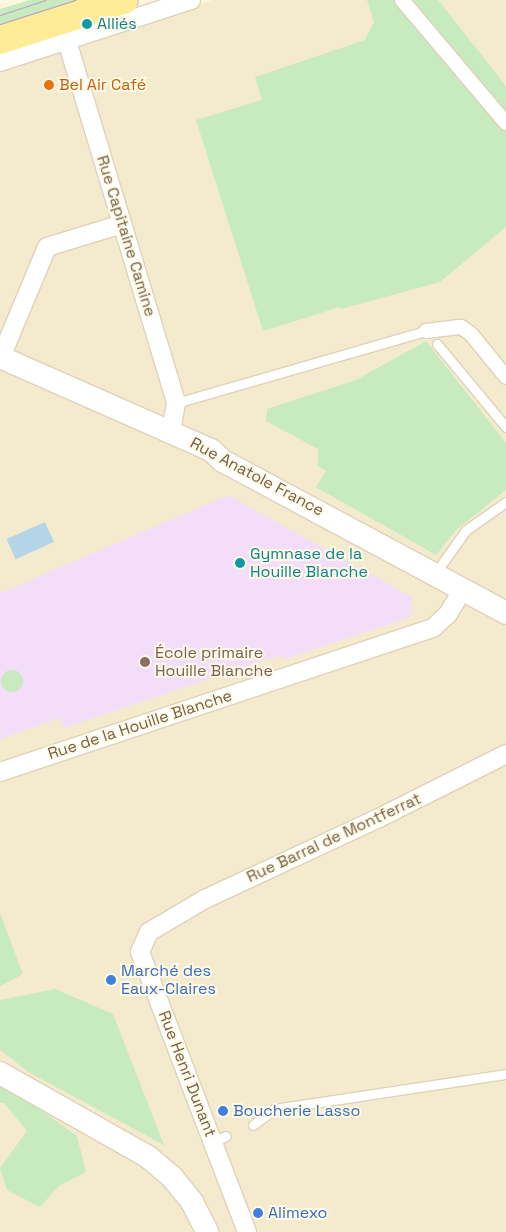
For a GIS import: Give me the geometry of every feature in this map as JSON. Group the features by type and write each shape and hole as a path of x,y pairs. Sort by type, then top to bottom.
{"main road":[{"path":"0,40 124,0"}],"street":[{"path":"0,62 191,0"},
{"path":"402,0 506,123"},
{"name":"Rue Capitaine Camine","path":"67,41 176,403 171,432"},
{"path":"0,357 47,247 122,224"},
{"path":"426,330 461,327 471,334 506,377"},
{"name":"Rue Anatole France","path":"0,357 212,450 223,461 506,613"},
{"name":"Rue de la Houille Blanche","path":"0,772 432,628 448,614 462,590"},
{"name":"Rue Barral de Montferrat","path":"162,922 506,754"},
{"name":"Rue Henri Dunant","path":"162,922 149,932 140,952 219,1139 247,1232"},
{"path":"0,1074 148,1156 172,1176 192,1202 207,1232"}],"lane":[{"path":"176,403 426,330"},
{"path":"437,344 506,427"},
{"path":"434,575 466,530 506,502"},
{"path":"253,1125 274,1109 506,1074"}],"shaded area":[{"path":"212,0 506,0 506,1232 0,1232 0,350 151,419 0,343 0,72 91,38"},
{"path":"228,495 412,597 411,617 282,660 281,655 64,728 60,718 0,739 0,593"}],"green space":[{"path":"30,0 89,0 0,28 0,9"},
{"path":"367,0 438,0 506,86 506,227 440,282 341,309 340,307 263,331 196,120 262,100 255,77 365,40 374,22"},
{"path":"426,341 506,443 506,490 457,529 436,555 316,487 326,471 318,466 318,449 266,421 267,409 356,380"},
{"path":"8,670 16,670 23,677 23,685 16,692 8,692 1,685 1,677"},
{"path":"0,913 23,974 0,986"},
{"path":"55,989 113,1014 164,1145 30,1073 0,1050 0,1000"},
{"path":"0,1081 77,1136 86,1172 59,1186 40,1207 7,1190 0,1168 27,1131 4,1103 0,1103"}],"water":[{"path":"45,522 54,542 16,559 7,539"}],"tram line":[{"path":"0,15 46,0"},
{"path":"0,24 75,0"}],"place":[{"name":"Alliés","path":"87,24"},
{"name":"Bel Air Café","path":"49,85"},
{"name":"Gymnase de la Houille Blanche","path":"240,563"},
{"name":"École primaire Houille Blanche","path":"145,662"},
{"name":"Marché des Eaux-Claires","path":"111,980"},
{"name":"Boucherie Lasso","path":"223,1111"},
{"name":"Alimexo","path":"258,1213"}]}
